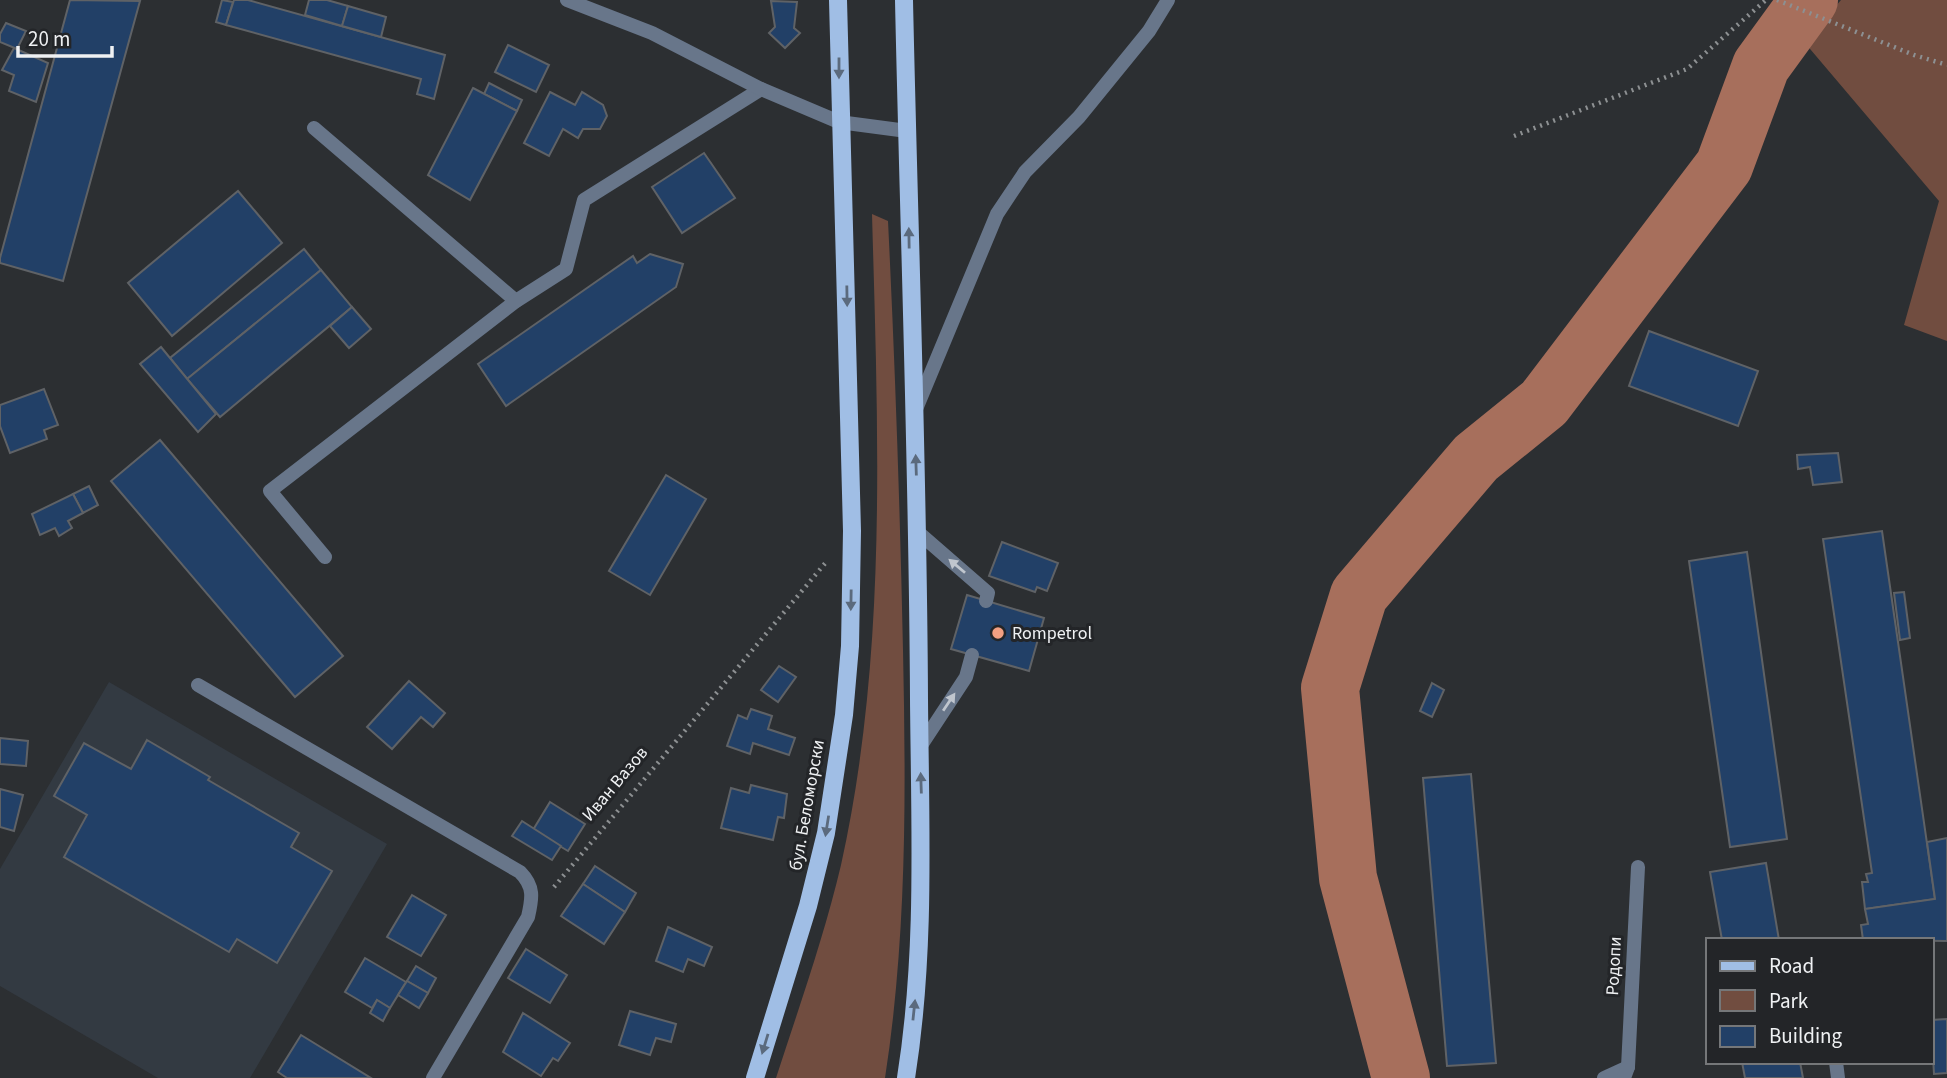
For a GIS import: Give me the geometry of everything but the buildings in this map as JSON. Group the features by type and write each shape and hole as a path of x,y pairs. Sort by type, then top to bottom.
{"main road":[{"name":"бул. Беломорски","path":"755,1078 808,906 826,833 844,715 850,646 852,531 847,286 839,122 838,0"},
{"path":"904,0 919,533 923,868 920,962 906,1078"}],"street":[{"path":"567,0 652,33 761,89 839,122 907,131"},
{"path":"914,413 997,214 1024,172 1079,117 1149,31 1168,0"},
{"path":"326,557 270,491 516,301 566,269 584,200 761,89"},
{"path":"314,128 516,301"},
{"path":"919,533 988,593 986,601"},
{"path":"920,747 966,677 972,654"},
{"path":"198,685 520,872 533,892 528,918 433,1078"},
{"name":"Родопи","path":"1604,1078 1626,1072 1638,867"}],"path":[{"path":"1514,136 1687,69 1766,0"},
{"path":"1777,0 1914,55 1947,65"},
{"name":"Иван Вазов","path":"528,918 852,531"}],"shaded area":[{"path":"109,682 387,844 250,1078 158,1078 0,986 0,869"}],"green space":[{"path":"1841,0 1947,0 1947,341 1904,325 1939,201 1805,43"},
{"path":"872,214 888,221 902,596 905,757 903,864 898,971 892,1025 885,1078 776,1078 819,945 841,865 867,704 873,623 877,459"}],"waterway":[{"path":"1401,1078 1348,878 1330,688 1359,595 1476,458 1544,403 1724,166 1761,66 1809,0"}],"place":[{"name":"Rompetrol","path":"998,633"}]}
